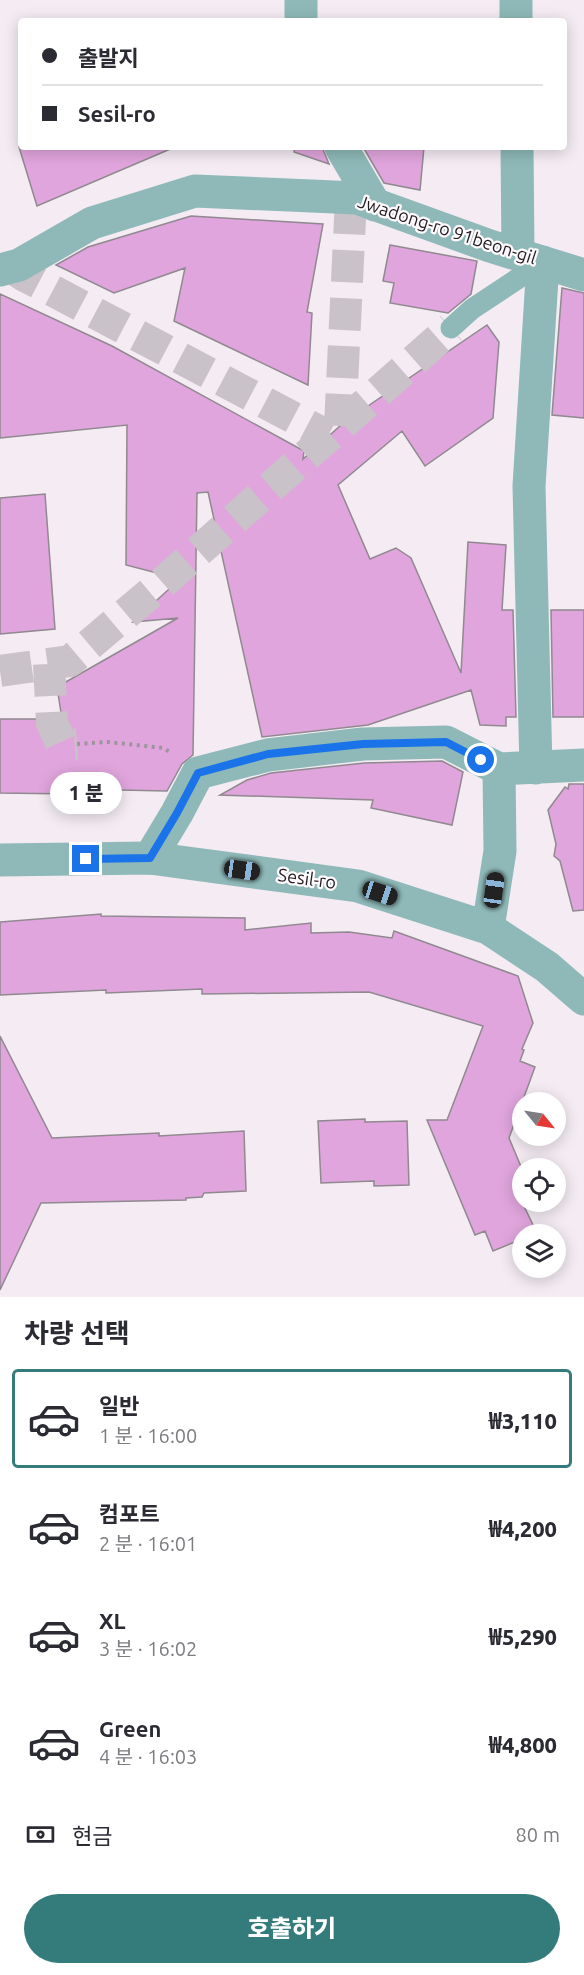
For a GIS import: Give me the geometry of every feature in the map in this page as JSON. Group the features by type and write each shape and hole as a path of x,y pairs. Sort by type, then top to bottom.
{"street":[{"path":"301,0 301,18"},
{"path":"516,0 516,18"},
{"path":"343,150 375,205"},
{"path":"517,150 530,258 530,486 536,768"},
{"name":"Jwadong-ro 91beon-gil","path":"0,270 19,265 92,223 195,191 357,198 584,275"},
{"path":"150,858 198,773 268,754 363,744 446,742 499,769 580,768"},
{"path":"488,928 500,851 499,769"},
{"name":"Sesil-ro","path":"0,860 150,858 358,886 488,928 547,967 584,999"}],"lane":[{"path":"451,328 530,258"}],"path":[{"path":"76,744 108,742 164,748 198,773"}],"building":[{"path":"20,150 168,150 37,206"},
{"path":"294,150 323,150 329,164 294,152"},
{"path":"365,150 424,150 420,190 384,183"},
{"path":"191,216 323,224 307,312 312,313 308,385 174,321 185,268 114,293 56,265 88,247"},
{"path":"390,245 477,261 471,294 448,313 390,303 394,283 383,281"},
{"path":"562,288 584,293 584,418 552,415"},
{"path":"0,294 112,346 304,451 303,459 360,408 362,410 487,325 499,342 493,418 425,466 402,431 338,485 370,559 396,548 411,558 461,673 468,542 506,545 502,610 513,610 516,717 506,717 506,726 480,725 471,690 368,725 262,737 208,492 197,493 193,755 182,764 167,791 72,789 71,794 0,793 0,719 62,719 57,687 178,618 133,622 180,579 126,565 127,425 0,438"},
{"path":"45,494 55,629 0,634 0,498"},
{"path":"551,610 584,610 584,717 553,717"},
{"path":"442,761 463,772 452,825 371,808 373,800 220,795 247,780 271,773 364,763"},
{"path":"569,784 584,784 584,910 573,911 560,861 554,856 556,844 548,810 565,787 568,789"},
{"path":"101,914 101,916 245,918 245,930 311,923 311,933 349,932 392,938 394,931 518,976 533,1023 522,1049 524,1050 520,1061 535,1067 526,1092 512,1092 512,1130 509,1138 517,1158 512,1158 512,1212 527,1212 533,1224 512,1224 512,1243 493,1251 485,1231 475,1235 427,1120 447,1120 483,1026 369,992 202,994 202,989 106,993 106,990 0,995 0,922"},
{"path":"0,1036 52,1138 159,1133 159,1136 244,1131 246,1191 204,1193 202,1197 186,1198 186,1200 41,1203 0,1290"},
{"path":"365,1119 365,1122 407,1121 409,1185 374,1186 374,1181 321,1183 318,1121"}],"tunnel":[{"path":"340,426 351,198"},
{"path":"11,267 328,436"},
{"path":"0,671 70,661 160,585 451,328"},
{"path":"49,664 52,723 62,745 77,744"}],"route":[{"path":"86,859 150,858 198,773 268,754 363,744 446,742 481,760"}]}
